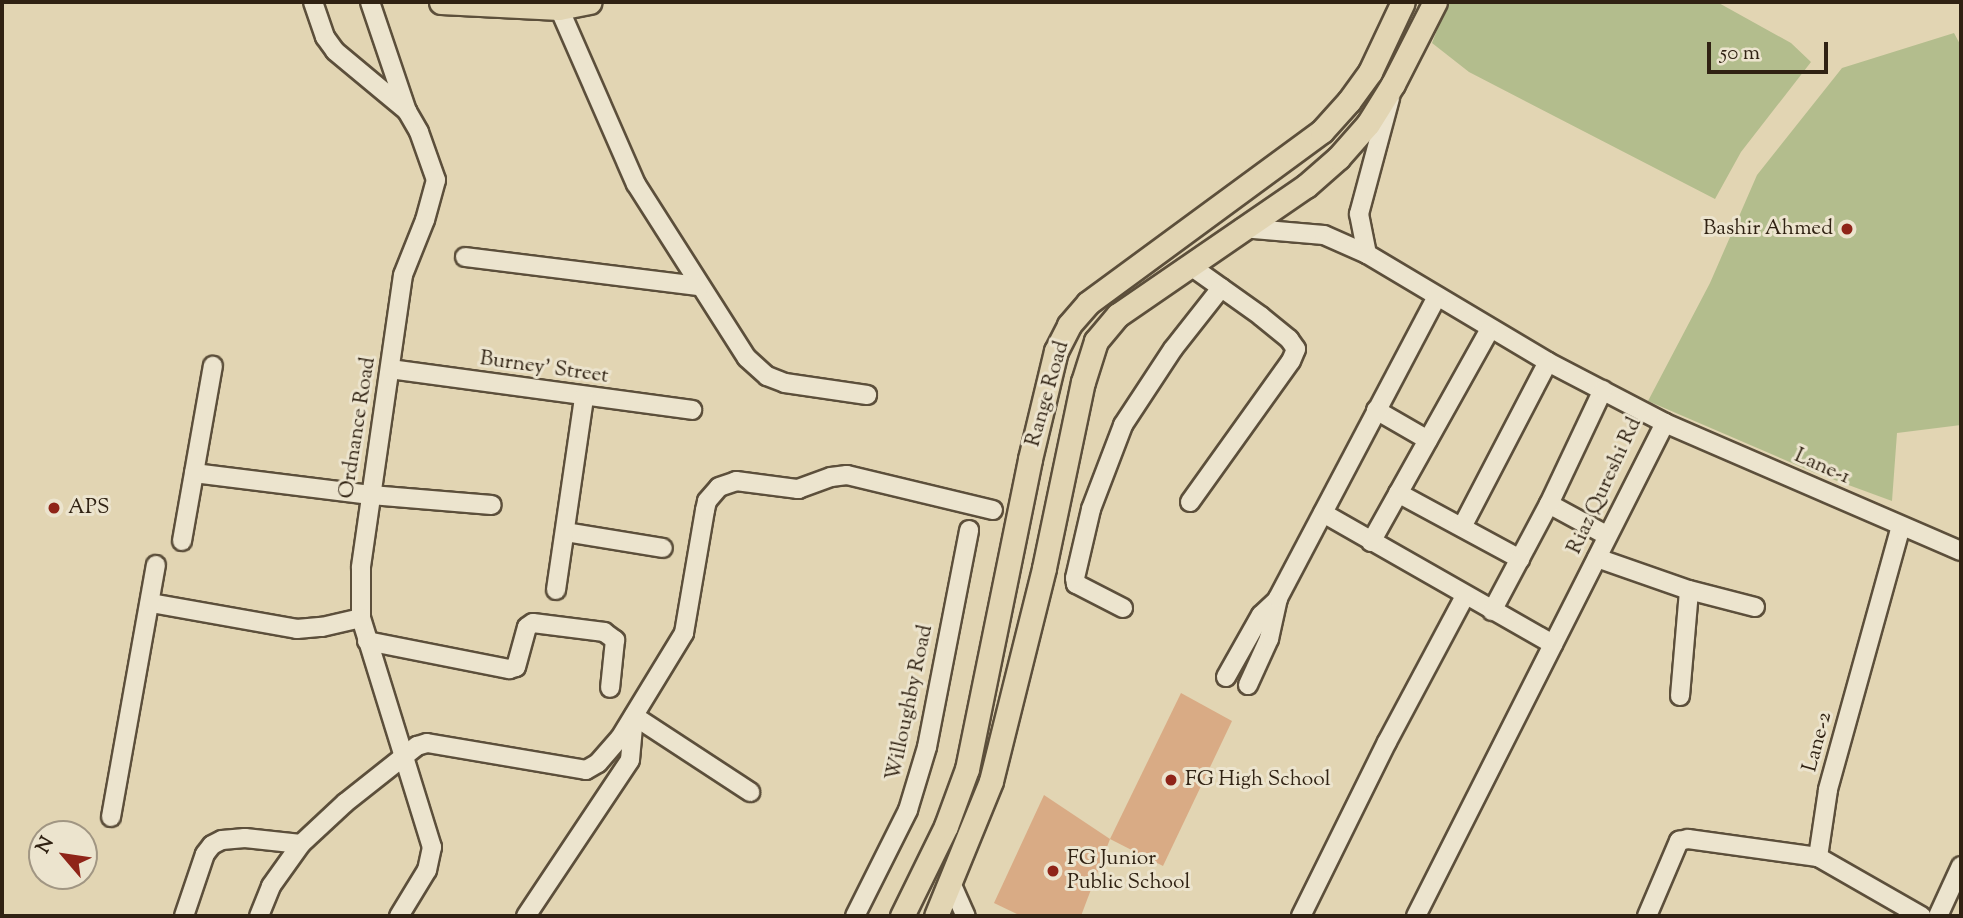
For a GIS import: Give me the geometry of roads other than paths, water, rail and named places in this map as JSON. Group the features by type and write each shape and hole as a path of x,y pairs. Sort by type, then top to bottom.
{"main road":[{"path":"441,2 559,8 589,2"},
{"name":"Range Road","path":"902,916 946,826 967,769 1030,459 1056,351 1069,325 1088,303 1322,131 1349,102 1370,72 1404,2"},
{"path":"936,916 991,781 1044,568 1087,363 1096,341 1118,315 1192,267 1242,228 1306,186 1338,158 1368,124 1393,84 1435,2"}],"street":[{"name":"Ordnance Road","path":"313,2 325,37 335,51 407,111"},
{"name":"Ordnance Road","path":"370,2 407,111 419,132 436,180 425,220 403,275 361,568 361,618 432,848 427,870 399,916"},
{"path":"559,8 636,184 747,358 767,376 785,383 867,395"},
{"path":"1367,254 1359,214 1393,84"},
{"name":"Riaz Qureshi Rd","path":"1242,228 1324,235 1367,254 1548,362 1665,423 1606,535 1597,558 1416,916"},
{"path":"465,257 699,286"},
{"path":"1190,502 1291,361 1296,349 1289,339 1192,267"},
{"path":"1124,608 1076,584 1075,578 1091,509 1123,425 1173,349 1221,288"},
{"path":"1248,685 1269,639 1278,598 1437,296"},
{"path":"1371,542 1490,329"},
{"path":"1462,527 1548,362"},
{"path":"182,541 213,366"},
{"name":"Burney' Street","path":"390,369 692,410"},
{"path":"1492,611 1549,504 1603,390"},
{"path":"556,590 584,397"},
{"path":"1376,411 1428,440"},
{"name":"Lane-1","path":"1665,423 1961,551"},
{"path":"194,473 371,495 492,505"},
{"path":"259,916 271,886 301,844 345,803 417,746 427,743 586,770 606,755 634,716 684,633 707,501 719,487 736,481 798,489 831,477 847,475 993,510"},
{"path":"1398,493 1520,559"},
{"path":"1549,504 1606,535"},
{"path":"1323,513 1465,596 1553,643"},
{"name":"Lane-2","path":"1818,857 1828,790 1900,526"},
{"name":"Willoughby Road","path":"855,916 908,810 924,760 969,530"},
{"path":"566,532 663,548"},
{"path":"1597,558 1689,590 1755,607"},
{"path":"111,817 156,565"},
{"path":"1680,696 1689,590"},
{"path":"1301,916 1387,742 1465,596"},
{"path":"1226,677 1261,615 1278,598"},
{"path":"151,603 297,629 322,627 361,618"},
{"path":"367,641 509,669 516,667 527,627 533,623 604,632 615,640 610,688"},
{"path":"634,716 750,792"},
{"path":"526,916 630,760 634,716"},
{"path":"184,916 205,854 212,845 222,840 245,838 301,844"},
{"path":"1647,916 1679,841 1688,839 1818,857 1921,916"},
{"path":"1938,916 1961,866"},
{"path":"951,883 966,916"}],"place":[{"name":"Bashir Ahmed","path":"1847,229"},
{"name":"APS","path":"54,508"},
{"name":"FG High School","path":"1171,780"},
{"name":"FG Junior Public School","path":"1053,871"}]}
